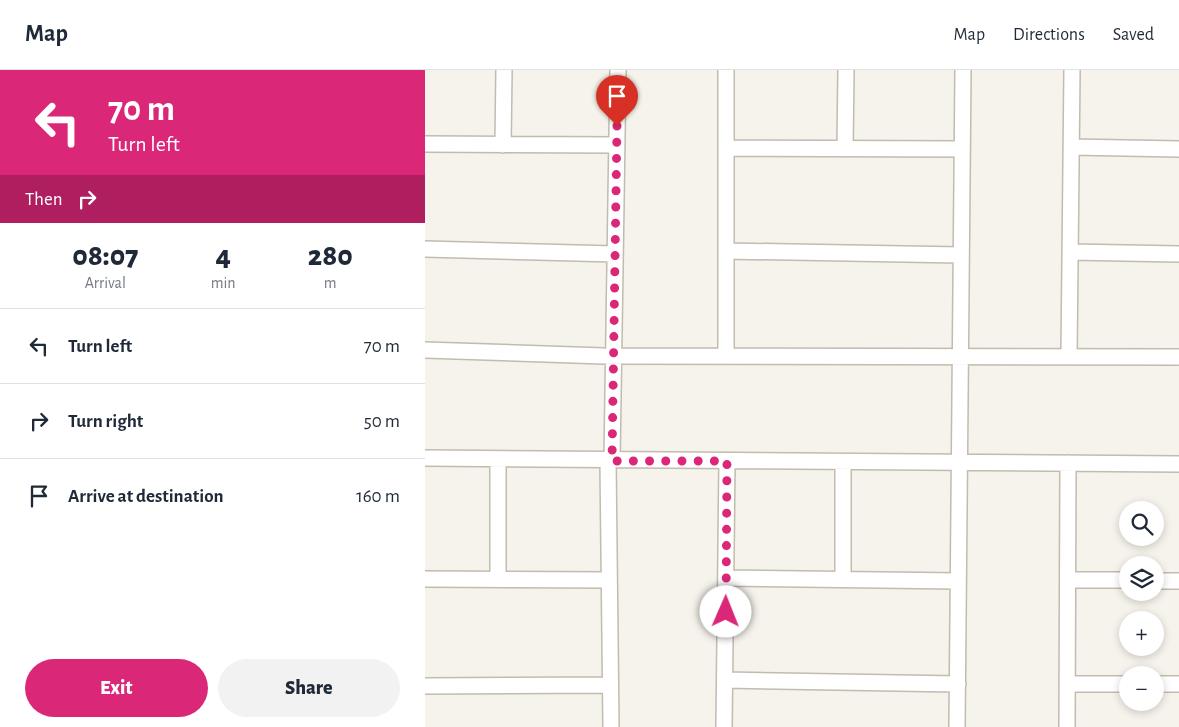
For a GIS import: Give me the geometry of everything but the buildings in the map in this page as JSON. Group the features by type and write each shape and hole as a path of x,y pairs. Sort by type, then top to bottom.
{"street":[{"path":"503,145 504,70"},
{"path":"611,727 610,461 618,70"},
{"path":"726,70 726,356"},
{"path":"845,149 846,70"},
{"path":"957,727 963,70"},
{"path":"1069,356 1072,70"},
{"path":"425,144 617,145"},
{"path":"1071,147 1179,149"},
{"path":"726,148 963,149"},
{"path":"425,248 615,254"},
{"path":"726,251 961,255"},
{"path":"1070,252 1179,254"},
{"path":"425,350 613,356 1179,357"},
{"path":"425,458 610,461 1179,464"},
{"path":"498,459 498,579"},
{"path":"725,727 727,461"},
{"path":"843,462 843,579"},
{"path":"1067,727 1068,463"},
{"path":"425,578 609,580"},
{"path":"727,578 958,581"},
{"path":"1068,580 1119,580"},
{"path":"1164,581 1179,581"},
{"path":"725,680 958,684"},
{"path":"1067,684 1119,684"},
{"path":"1164,684 1179,684"},
{"path":"425,686 610,685"}],"route":[{"path":"617,126 612,461 727,461 726,612"}]}
